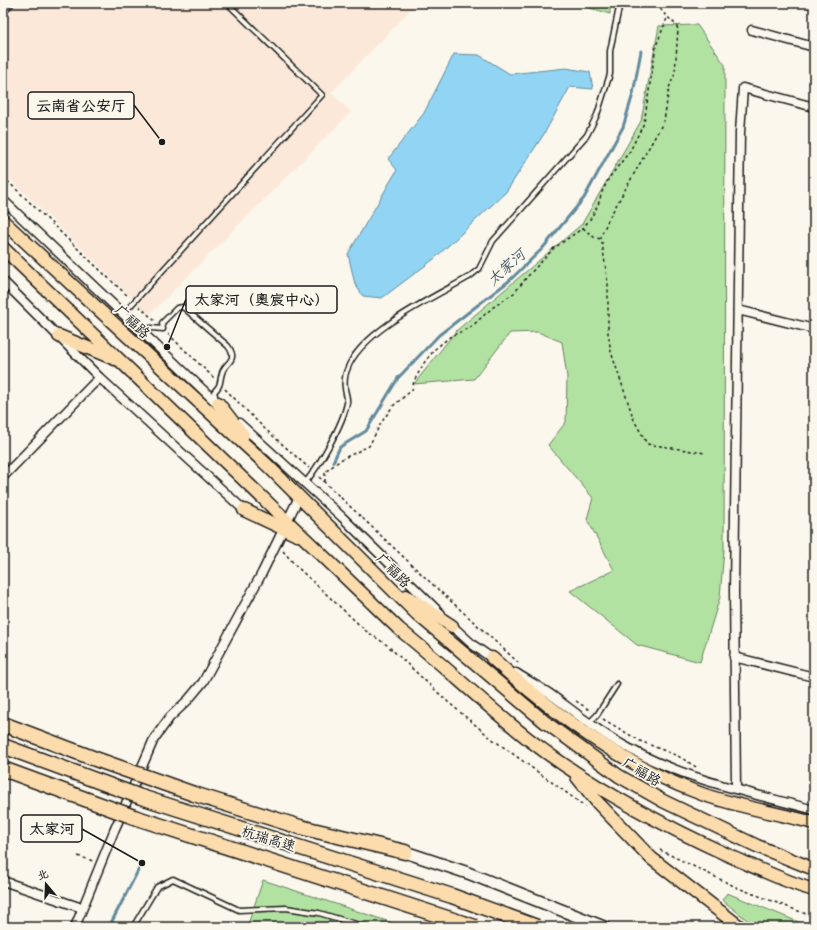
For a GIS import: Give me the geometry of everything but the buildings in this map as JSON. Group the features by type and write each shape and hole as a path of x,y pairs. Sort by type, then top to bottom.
{"highway":[{"path":"3,724 91,758 194,794 300,827 405,852"},
{"name":"杭瑞高速","path":"3,746 141,797 399,879 537,927"},
{"name":"杭瑞高速","path":"3,769 168,828 475,927"}],"main road":[{"name":"广福路","path":"3,221 267,465 392,590 442,637 545,722 619,776 698,819 814,869"},
{"path":"3,248 121,361 286,525 308,540 399,629 428,652 480,699 571,770 653,819 690,838 798,886 814,890"},
{"path":"59,336 121,361"},
{"path":"218,404 267,465"},
{"path":"244,510 286,525"},
{"path":"392,590 414,601 452,626"},
{"path":"492,658 551,709 626,758 666,779 702,794 735,804 814,823"},
{"path":"571,770 598,803 647,854 740,927"},
{"path":"405,852 468,873 604,927"}],"street":[{"path":"752,30 814,48"},
{"path":"736,789 734,657 740,132 743,88 814,107"},
{"path":"3,200 218,404 305,483 404,577 452,626 492,658 549,694 589,723 630,749 690,775 814,810"},
{"path":"3,281 100,378 244,510"},
{"path":"738,310 814,329"},
{"path":"3,477 100,378"},
{"path":"75,927 100,864 154,739 170,718 203,682 277,544 300,497"},
{"path":"734,657 814,677"},
{"path":"3,881 82,908"}],"lane":[{"path":"3,13 12,3"},
{"path":"124,314 322,95 227,3"},
{"path":"305,483 314,472 344,414 348,400 344,388 346,370 355,352 382,328 469,277 479,269 493,241 587,135 597,116 610,74 610,51 619,5"},
{"path":"140,330 163,328 162,323 178,308 183,307 228,346 232,350 232,358 230,363 222,371 221,385 214,392 218,404"},
{"path":"589,723 597,715 618,684"},
{"path":"134,927 157,887 173,879 239,910 286,908 319,913 366,927"}],"path":[{"path":"603,3 619,5"},
{"path":"658,3 662,14 676,24 679,35 675,73 670,88 664,121 609,218 602,239 608,284 608,333 611,352 634,420 647,444 705,453"},
{"path":"325,482 325,472 342,459 369,446 393,406 412,390 414,381 424,363 435,349 451,336 470,328 492,308 514,293 554,248 583,228 598,205 602,192 609,178 630,151 644,122 656,46 668,18"},
{"path":"3,177 53,224 75,248 163,328 264,428 325,482 430,582 524,667"},
{"path":"583,228 596,238 602,239"},
{"path":"277,544 296,566 366,631 387,645 448,702 491,738 589,809"},
{"path":"573,700 640,741 678,756 699,768"},
{"path":"657,849 738,888 814,917"},
{"path":"78,856 100,864"}],"shaded area":[{"path":"3,3 417,3 331,93 351,112 149,315 3,172"}],"green space":[{"path":"573,3 610,3 610,14"},
{"path":"697,25 725,65 724,550 720,597 700,662 637,645 570,591 614,570 587,519 593,498 548,445 566,422 567,377 562,342 538,332 510,333 474,379 414,384 456,331 582,224 641,121 659,26"},
{"path":"263,880 405,927 247,927"},
{"path":"727,893 811,927 756,927 722,900"}],"water":[{"path":"454,54 479,55 510,74 566,68 590,72 593,89 570,87 544,134 506,192 434,259 382,298 363,296 355,284 348,254 397,170 388,159 424,113"}],"waterway":[{"name":"太家河","path":"333,462 340,447 366,431 398,378 439,335 509,281 542,249 584,198 623,127 633,94 641,51"},
{"name":"太家河","path":"109,927 142,863"}],"place":[{"name":"云南省公安厅","path":"162,142"},
{"name":"太家河（奥宸中心）","path":"167,347"},
{"name":"太家河","path":"142,863"}]}
